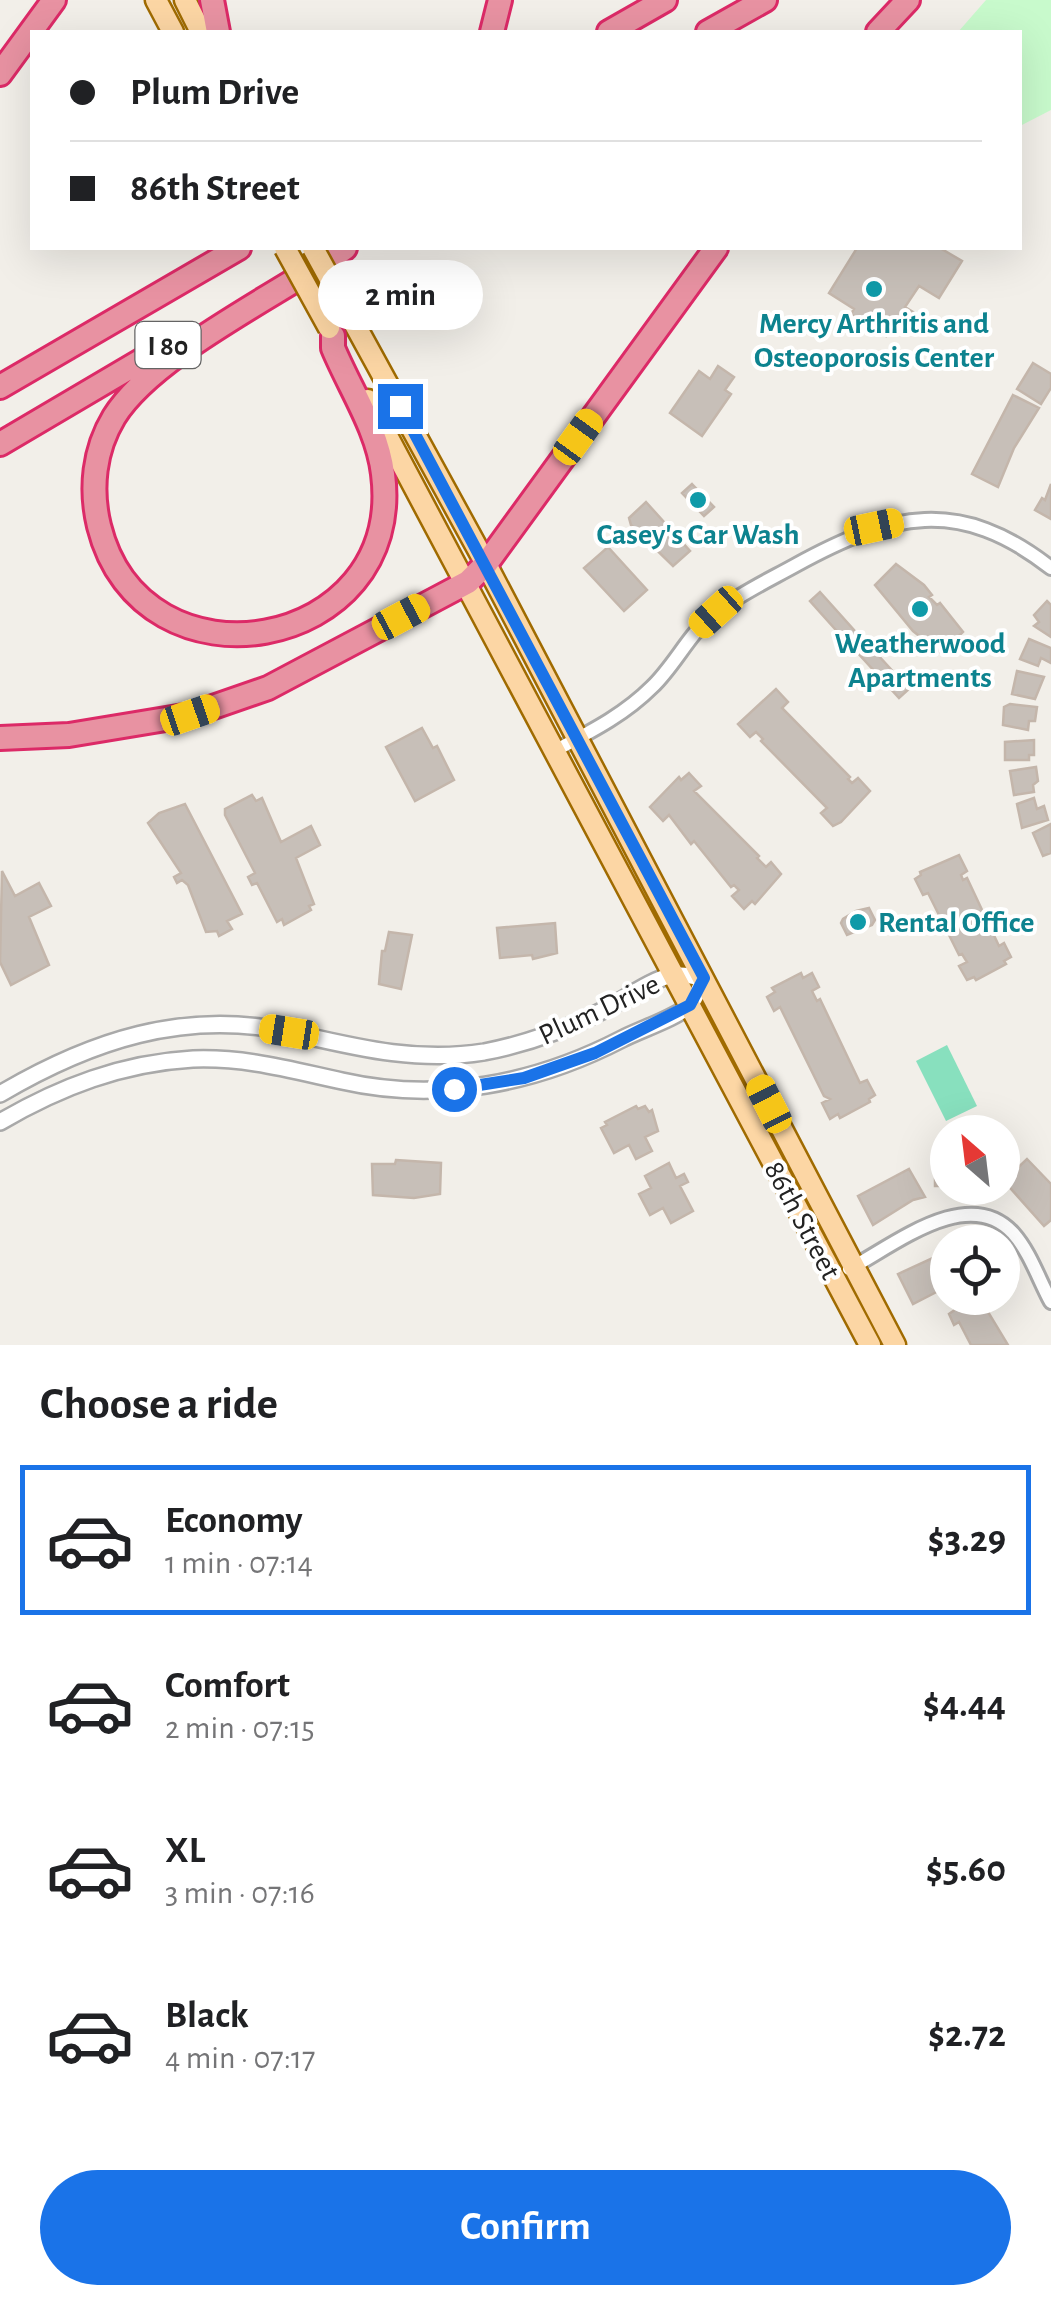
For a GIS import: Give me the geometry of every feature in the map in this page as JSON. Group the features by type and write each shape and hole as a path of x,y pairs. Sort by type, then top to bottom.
{"highway":[{"path":"32,30 54,0"},
{"path":"212,0 218,30"},
{"path":"492,30 500,0"},
{"path":"613,30 665,0"},
{"path":"712,30 764,0"},
{"path":"880,30 908,0"},
{"path":"0,74 30,33"},
{"name":"I 80","path":"0,387 237,250"},
{"name":"I 80","path":"0,444 333,250"},
{"path":"331,332 333,348 376,444 384,476 377,539 360,573 306,623 268,635 231,636 202,631 168,616 132,593 105,550 93,488 102,440 114,417 129,396 168,363 341,250"},
{"path":"0,738 69,735 190,715 268,688 468,582 486,564 715,250"}],"main road":[{"path":"156,0 171,30"},
{"path":"185,0 200,30"},
{"name":"86th Street","path":"286,250 468,582 870,1345"},
{"name":"86th Street","path":"314,250 486,564 895,1345"}],"street":[{"path":"556,750 606,724 654,685 689,638 716,612 809,558 874,527 922,519 972,526 1012,542 1051,568"},
{"name":"Plum Drive","path":"0,1094 84,1050 134,1034 189,1025 257,1027 386,1054 481,1052 550,1035 672,975 704,978 690,1005 561,1067 486,1086 437,1090 382,1088 253,1060 156,1062 72,1086 0,1122"},
{"path":"834,1277 940,1221 963,1214 992,1218 1005,1226 1022,1246 1051,1302"}],"green space":[{"path":"986,0 1051,0 1051,110 1022,125 1022,30 960,30"},
{"path":"947,1045 977,1106 958,1115 943,1115 916,1061"}],"building":[{"name":"Mercy Arthritis and Osteoporosis Center","path":"856,250 943,250 962,261 939,298 919,286 905,307 921,317 911,333 894,323 886,336 851,314 854,309 829,293"},
{"path":"1033,363 1051,374 1051,388 1041,404 1017,389"},
{"path":"718,366 734,377 725,390 731,394 702,436 670,413 699,371 710,379"},
{"path":"1013,395 1039,408 1014,448 998,487 972,474"},
{"name":"Casey's Car Wash","path":"692,484 714,507 704,516 682,493"},
{"path":"1051,484 1051,519 1035,510 1042,498 1045,500"},
{"path":"646,502 690,551 673,566 631,525 629,518"},
{"path":"608,547 647,590 624,611 584,568"},
{"name":"Weatherwood Apartments","path":"896,564 924,585 932,595 929,597 937,605 940,603 963,632 941,653 913,631 875,585"},
{"path":"820,592 862,639 852,648 810,601"},
{"path":"1047,601 1051,605 1051,637 1034,626 1039,622 1034,615"},
{"path":"1029,639 1051,648 1051,663 1041,658 1038,666 1020,659"},
{"path":"866,642 909,689 899,698 856,651"},
{"path":"1017,671 1044,677 1035,699 1012,694"},
{"path":"776,689 788,702 782,708 852,783 858,778 870,791 833,826 821,813 827,808 763,739 756,732 750,737 738,724"},
{"path":"1004,707 1037,707 1035,721 1029,721 1028,730 1003,725"},
{"path":"422,728 433,748 437,746 454,780 415,801 386,747"},
{"path":"1034,740 1034,755 1029,755 1029,760 1005,760 1005,742"},
{"path":"1036,767 1038,781 1033,785 1034,792 1014,795 1010,771"},
{"path":"689,773 701,786 694,791 766,867 771,862 781,874 755,904 752,901 744,909 732,896 739,890 731,887 694,841 691,844 669,815 663,821 650,807 679,777 681,780"},
{"path":"252,795 256,801 262,798 281,842 311,826 320,845 296,858 314,904 309,906 311,910 284,925 282,919 277,922 257,883 252,885 248,877 255,873 225,815 225,809"},
{"path":"1034,798 1037,809 1044,806 1048,820 1022,828 1017,804"},
{"path":"185,804 242,914 227,921 232,929 219,936 217,931 206,932 188,885 182,880 177,883 174,877 181,873 148,823 159,813"},
{"path":"1051,824 1051,853 1043,856 1033,833"},
{"path":"959,855 967,871 961,875 963,880 967,878 999,946 1004,943 1011,957 1004,961 1006,964 976,980 967,980 959,966 967,962 959,955 928,893 923,895 915,879 920,872"},
{"path":"2,871 15,896 39,883 51,906 29,917 49,965 11,985 0,962"},
{"name":"Rental Office","path":"869,908 875,920 872,925 847,935 843,919"},
{"path":"555,923 557,953 533,959 532,955 500,958 497,928"},
{"path":"389,932 412,935 401,989 379,984 382,951"},
{"path":"801,973 803,978 812,973 819,987 812,991 817,1001 820,999 860,1083 867,1080 875,1095 870,1102 840,1118 838,1114 830,1119 822,1103 830,1099 824,1096 780,1007 774,1011 767,997 775,992 772,988"},
{"path":"636,1106 652,1110 658,1131 645,1137 652,1151 636,1159 629,1145 614,1153 601,1128"},
{"path":"1027,1159 1051,1184 1051,1220 1044,1226 1020,1199 1020,1166"},
{"path":"396,1160 441,1163 440,1194 414,1198 373,1195 372,1164 395,1164"},
{"path":"669,1163 676,1178 684,1174 688,1182 680,1186 693,1211 671,1223 663,1208 650,1215 639,1194 651,1188 645,1176"},
{"path":"909,1169 925,1197 913,1200 873,1225 858,1196"},
{"path":"930,1259 930,1295 913,1304 898,1274"},
{"path":"949,1315 990,1315 1008,1345 971,1345 959,1322 954,1325"}],"place":[{"name":"Mercy Arthritis and Osteoporosis Center","path":"874,289"},
{"name":"Casey's Car Wash","path":"698,500"},
{"name":"Weatherwood Apartments","path":"920,609"},
{"name":"Rental Office","path":"858,922"}],"route":[{"path":"400,406 704,978 690,1005 595,1053 524,1078 454,1089"}]}
